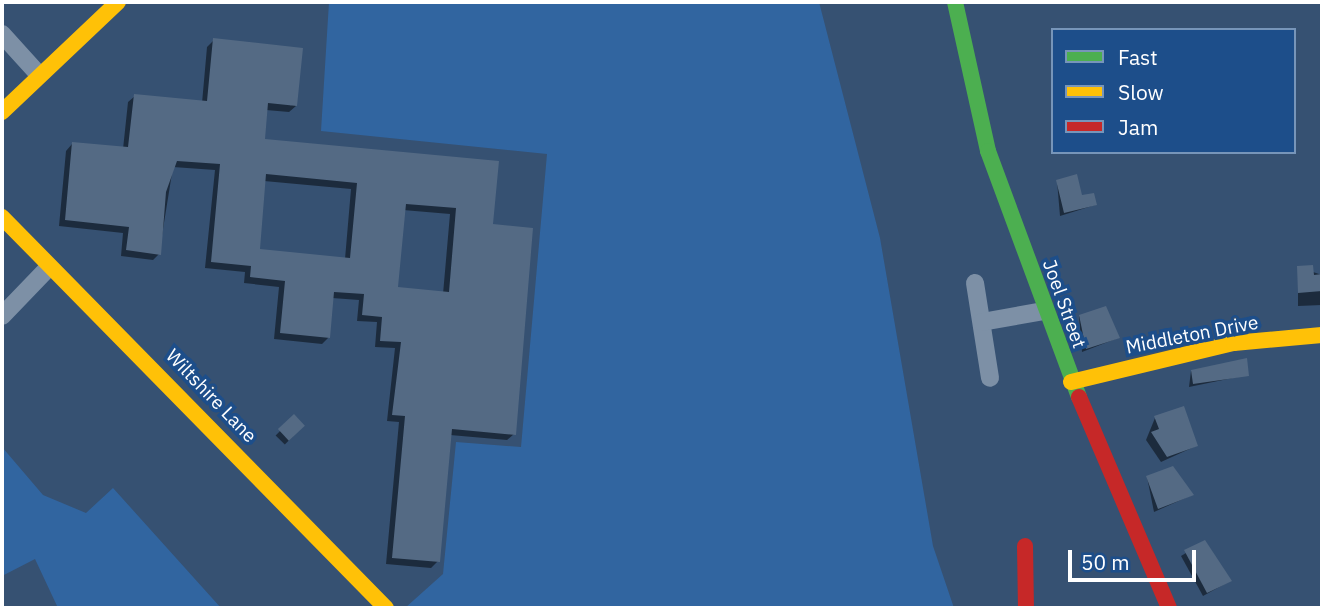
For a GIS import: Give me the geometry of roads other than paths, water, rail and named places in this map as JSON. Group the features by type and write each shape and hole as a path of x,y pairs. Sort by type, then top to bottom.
{"street":[{"path":"2,112 118,2"},
{"name":"Joel Street","path":"955,2 988,150 1043,311 1169,608"},
{"path":"2,34 39,75"},
{"name":"Wiltshire Lane","path":"2,217 386,608"},
{"path":"2,316 49,267"},
{"path":"975,283 990,378"},
{"path":"982,322 1043,311"},
{"name":"Middleton Drive","path":"1071,382 1234,343 1322,335"},
{"path":"1024,546 1026,608"}]}
